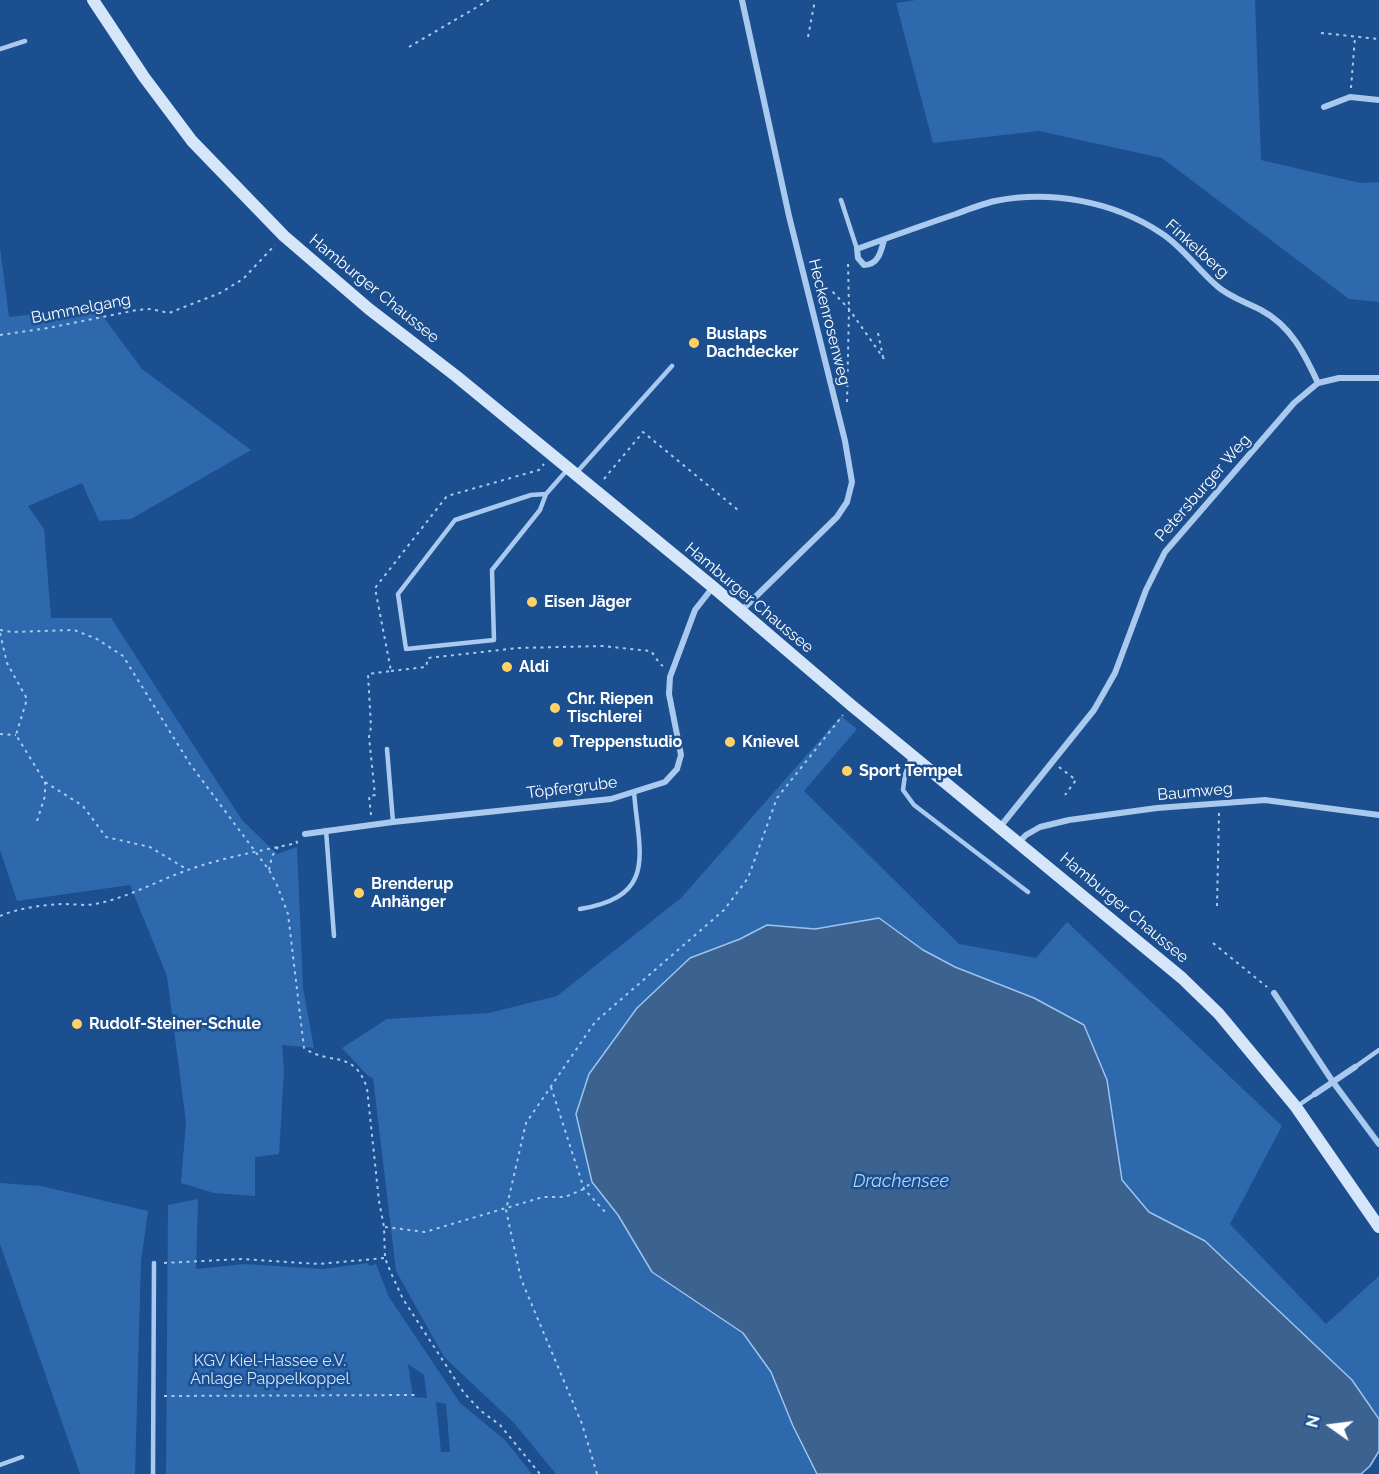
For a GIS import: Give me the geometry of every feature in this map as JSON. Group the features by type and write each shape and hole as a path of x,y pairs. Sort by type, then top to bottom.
{"main road":[{"name":"Hamburger Chaussee","path":"93,0 144,77 192,141 284,236 369,309 454,375 713,587 851,705 1182,978 1246,1044 1296,1107 1379,1227"}],"street":[{"name":"Heckenrosenweg","path":"741,612 837,517 847,502 852,482 845,441 800,262 742,0"},
{"path":"1324,107 1350,97 1379,100"},
{"name":"Finkelberg","path":"857,249 992,201 1010,198 1071,199 1114,210 1161,233 1183,251 1217,286 1273,317 1286,327 1299,345 1318,383"},
{"path":"857,249 858,258 864,265 869,265 877,259 884,240"},
{"path":"1318,383 1339,378 1379,378"},
{"name":"Petersburger Weg","path":"1000,827 1094,710 1115,673 1146,590 1165,552 1294,403 1318,383"},
{"name":"Töpfergrube","path":"305,834 393,822 611,799 665,782 677,769 681,755 669,694 673,671 695,610 713,587"},
{"name":"Baumweg","path":"1019,842 1040,827 1069,820 1157,808 1265,800 1379,815"},
{"path":"1274,993 1379,1144"},
{"path":"1316,1094 1355,1067"}],"lane":[{"path":"0,49 25,41"},
{"path":"841,200 857,249"},
{"path":"546,494 531,495 455,520 398,594 406,649 494,640 492,570 540,510 546,494 571,472 672,366"},
{"path":"387,749 393,822"},
{"path":"912,754 903,790 914,805 1028,892"},
{"path":"580,909 602,905 622,896 636,880 640,863 634,792"},
{"path":"326,830 334,936"},
{"path":"1355,1067 1379,1050"},
{"path":"1296,1107 1316,1094"},
{"path":"153,1474 154,1263"},
{"path":"0,1465 22,1457"}],"path":[{"path":"409,47 489,0"},
{"path":"808,37 815,0"},
{"path":"1321,33 1379,39"},
{"path":"1350,97 1355,37"},
{"name":"Bummelgang","path":"0,335 137,310 151,309 169,313 220,293 243,279 284,236"},
{"path":"846,408 848,252 857,249"},
{"path":"800,262 815,272 849,309 884,359 878,333"},
{"path":"595,491 643,432 738,510"},
{"path":"392,671 375,588 447,496 539,470 551,455"},
{"path":"684,472 687,468"},
{"path":"712,495 715,492"},
{"path":"188,870 150,848 106,837 82,806 45,782 16,735 27,699 7,663 0,632 74,630 97,639 123,656 190,764 269,870 288,914 304,1048 313,1055 355,1066 363,1076 367,1089 384,1227 385,1258 403,1299 464,1393 481,1411 500,1425 540,1474"},
{"path":"372,825 369,796 375,795 369,737 371,727 368,674 426,667 428,658 518,648 602,646 651,651 660,664 673,671"},
{"path":"597,1474 582,1424 521,1279 506,1210 526,1123 595,1022 724,910 748,878 777,798 851,705"},
{"path":"0,734 16,735"},
{"path":"1052,762 1076,780 1065,795"},
{"path":"37,821 45,796 45,782"},
{"path":"1217,906 1219,804"},
{"path":"0,916 29,908 62,904 93,905 141,891 160,880 188,870 297,843 296,837 305,834"},
{"path":"269,870 272,856 278,847"},
{"path":"1213,943 1274,993"},
{"path":"551,1086 584,1189 607,1215"},
{"path":"384,1227 425,1232 506,1210 543,1197 565,1197 584,1189 592,1182"},
{"path":"154,1263 241,1259 319,1264 385,1258"},
{"path":"155,1396 416,1395"}],"green space":[{"path":"916,0 1255,0 1261,160 1360,183 1379,182 1379,302 1349,299 1162,158 1039,131 933,143 896,3"},
{"path":"0,248 9,317 96,307 142,369 251,450 131,519 99,521 82,483 28,506 44,529 51,618 111,618 242,820 277,854 297,847 303,988 314,1048 282,1045 284,1071 279,1154 255,1157 255,1196 214,1193 181,1183 186,1122 167,976 130,885 17,901 0,850"},
{"path":"841,716 857,729 804,791 959,944 1036,958 1067,922 1282,1126 1230,1224 1326,1324 1379,1276 1379,1419 1205,1241 1149,1212 1122,1180 1107,1080 1034,998 956,967 923,950 879,918 815,929 767,925 740,939 690,958 637,1008 589,1074 592,1182 618,1215 652,1272 743,1333 771,1372 793,1426 817,1474 556,1474 514,1423 444,1357 396,1271 373,1078 368,1076 342,1048 387,1019 489,1013 557,996 681,898"},
{"path":"0,1183 41,1186 148,1211 141,1261 135,1474 80,1474 0,1244"},
{"name":"KGV Kiel-Hassee e.V. Anlage Pappelkoppel","path":"198,1199 196,1269 245,1264 323,1269 376,1264 389,1297 460,1403 505,1440 532,1474 166,1474 168,1205","holes":["408,1364 424,1375 427,1398 413,1397","436,1402 446,1404 450,1452 441,1452"]}],"water":[{"name":"Drachensee","path":"879,918 923,950 955,967 1034,998 1084,1025 1107,1080 1122,1180 1149,1212 1205,1241 1352,1380 1379,1419 1379,1451 1370,1466 1361,1474 817,1474 793,1426 771,1372 743,1333 652,1272 618,1215 592,1182 576,1114 589,1074 637,1008 690,958 740,939 767,925 815,929"}],"place":[{"name":"Buslaps Dachdecker","path":"694,343"},
{"name":"Eisen Jäger","path":"532,602"},
{"name":"Aldi","path":"507,667"},
{"name":"Chr. Riepen Tischlerei","path":"555,708"},
{"name":"Treppenstudio","path":"558,742"},
{"name":"Knievel","path":"730,742"},
{"name":"Sport Tempel","path":"847,771"},
{"name":"Brenderup Anhänger","path":"359,893"},
{"name":"Rudolf-Steiner-Schule","path":"77,1024"}]}
